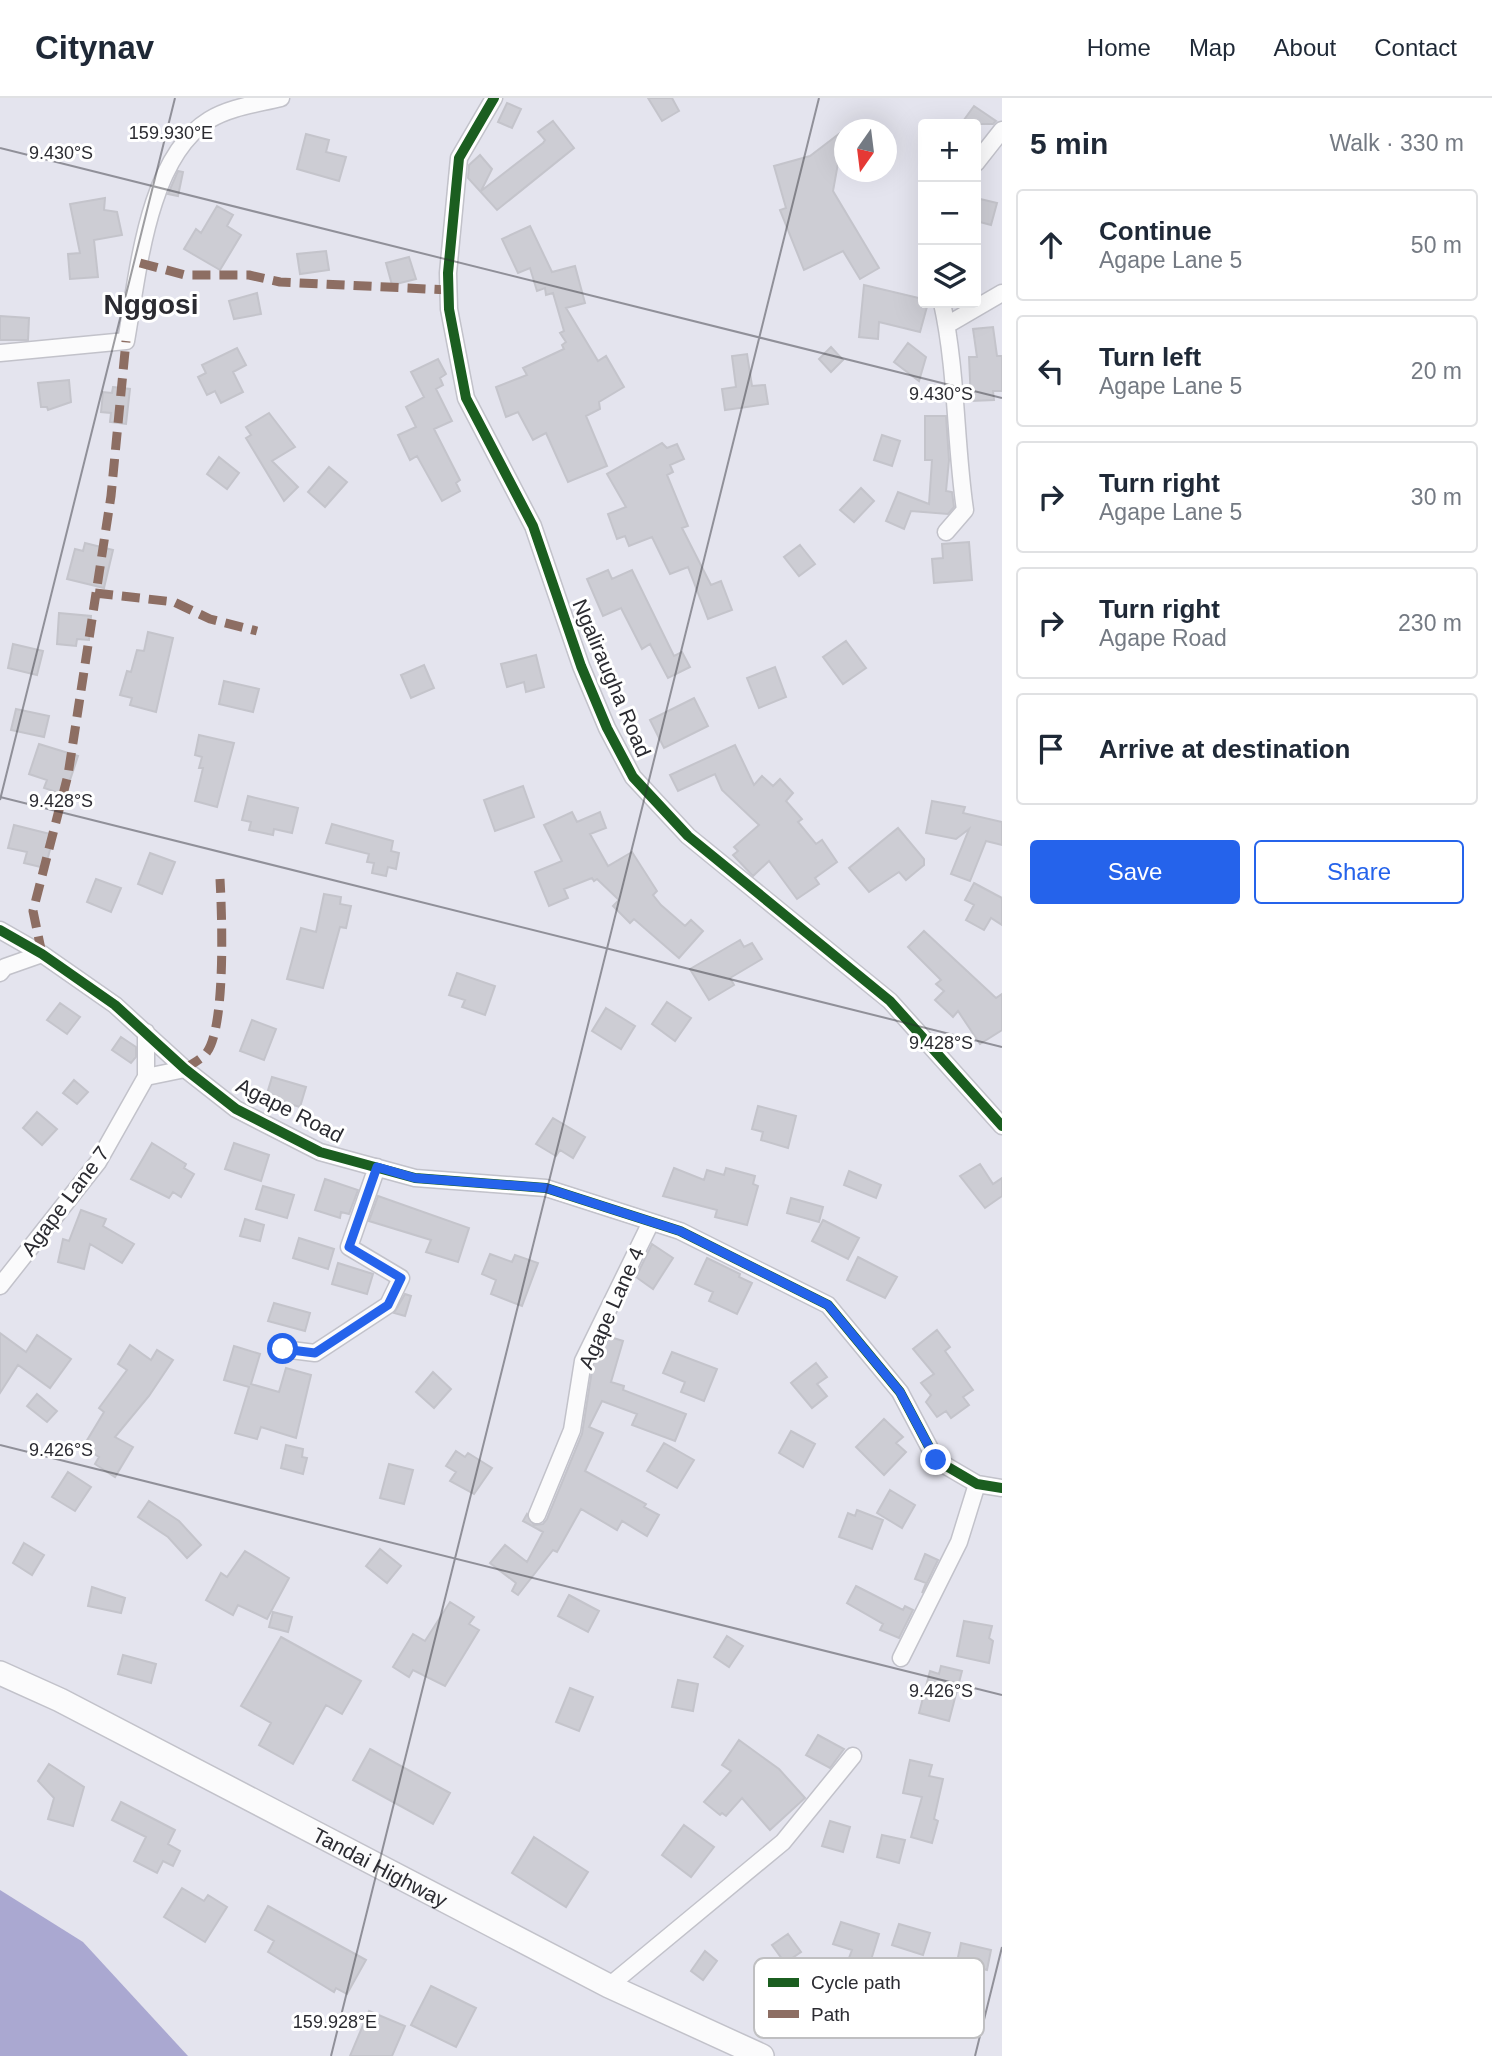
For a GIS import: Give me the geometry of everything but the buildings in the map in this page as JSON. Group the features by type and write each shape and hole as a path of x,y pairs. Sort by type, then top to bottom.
{"main road":[{"name":"Tandai Highway","path":"0,1673 60,1700 609,1986 762,2056"}],"street":[{"path":"0,353 126,341 145,237 163,178 183,141 226,111 281,98"},
{"name":"Ngaliraugha Road","path":"494,98 459,158 448,273 449,309 466,398 533,526 582,666 607,728 633,777 688,835 890,1001 1002,1126"},
{"path":"981,157 1002,130"},
{"path":"947,325 1002,293"},
{"path":"943,308 947,325 956,452 965,510 946,532"},
{"name":"Agape Road","path":"0,930 41,954 115,1005 185,1069 248,1115 320,1152 415,1178 546,1188 680,1231 828,1305 900,1392 936,1460 977,1484 1002,1488"},
{"path":"0,973 5,967 41,954"},
{"name":"Agape Lane 7","path":"0,1286 98,1163 146,1077 146,1032"},
{"path":"146,1077 185,1069"},
{"path":"283,1349 315,1353 388,1305 401,1278 349,1247 377,1167"},
{"name":"Agape Lane 4","path":"537,1515 572,1430 583,1361 651,1222"},
{"path":"901,1658 959,1542 977,1484"},
{"path":"609,1986 783,1842 853,1756"}],"water":[{"path":"0,1890 83,1942 188,2056 0,2056"}],"marked path":[{"path":"140,263 185,275 249,275 280,282 449,290"},
{"path":"42,954 33,911 68,775 111,496 126,341"},
{"path":"95,593 174,602 210,619 257,631"},
{"path":"185,1069 207,1052 217,1018 221,968 220,879"}],"cycle path":[{"path":"494,98 459,158 448,273 449,309 466,398 533,526 581,666 607,728 633,777 688,836 890,1001 1002,1126"},
{"path":"0,930 42,954 115,1005 185,1069 236,1109 320,1152 415,1178 546,1188 680,1231 828,1305 900,1392 936,1460 977,1484 1002,1488"}],"district":[{"name":"Nggosi","path":"151,304"}],"route":[{"path":"283,1349 315,1353 388,1305 401,1278 349,1247 377,1167 415,1178 546,1188 680,1231 828,1305 900,1392 936,1460"}]}
